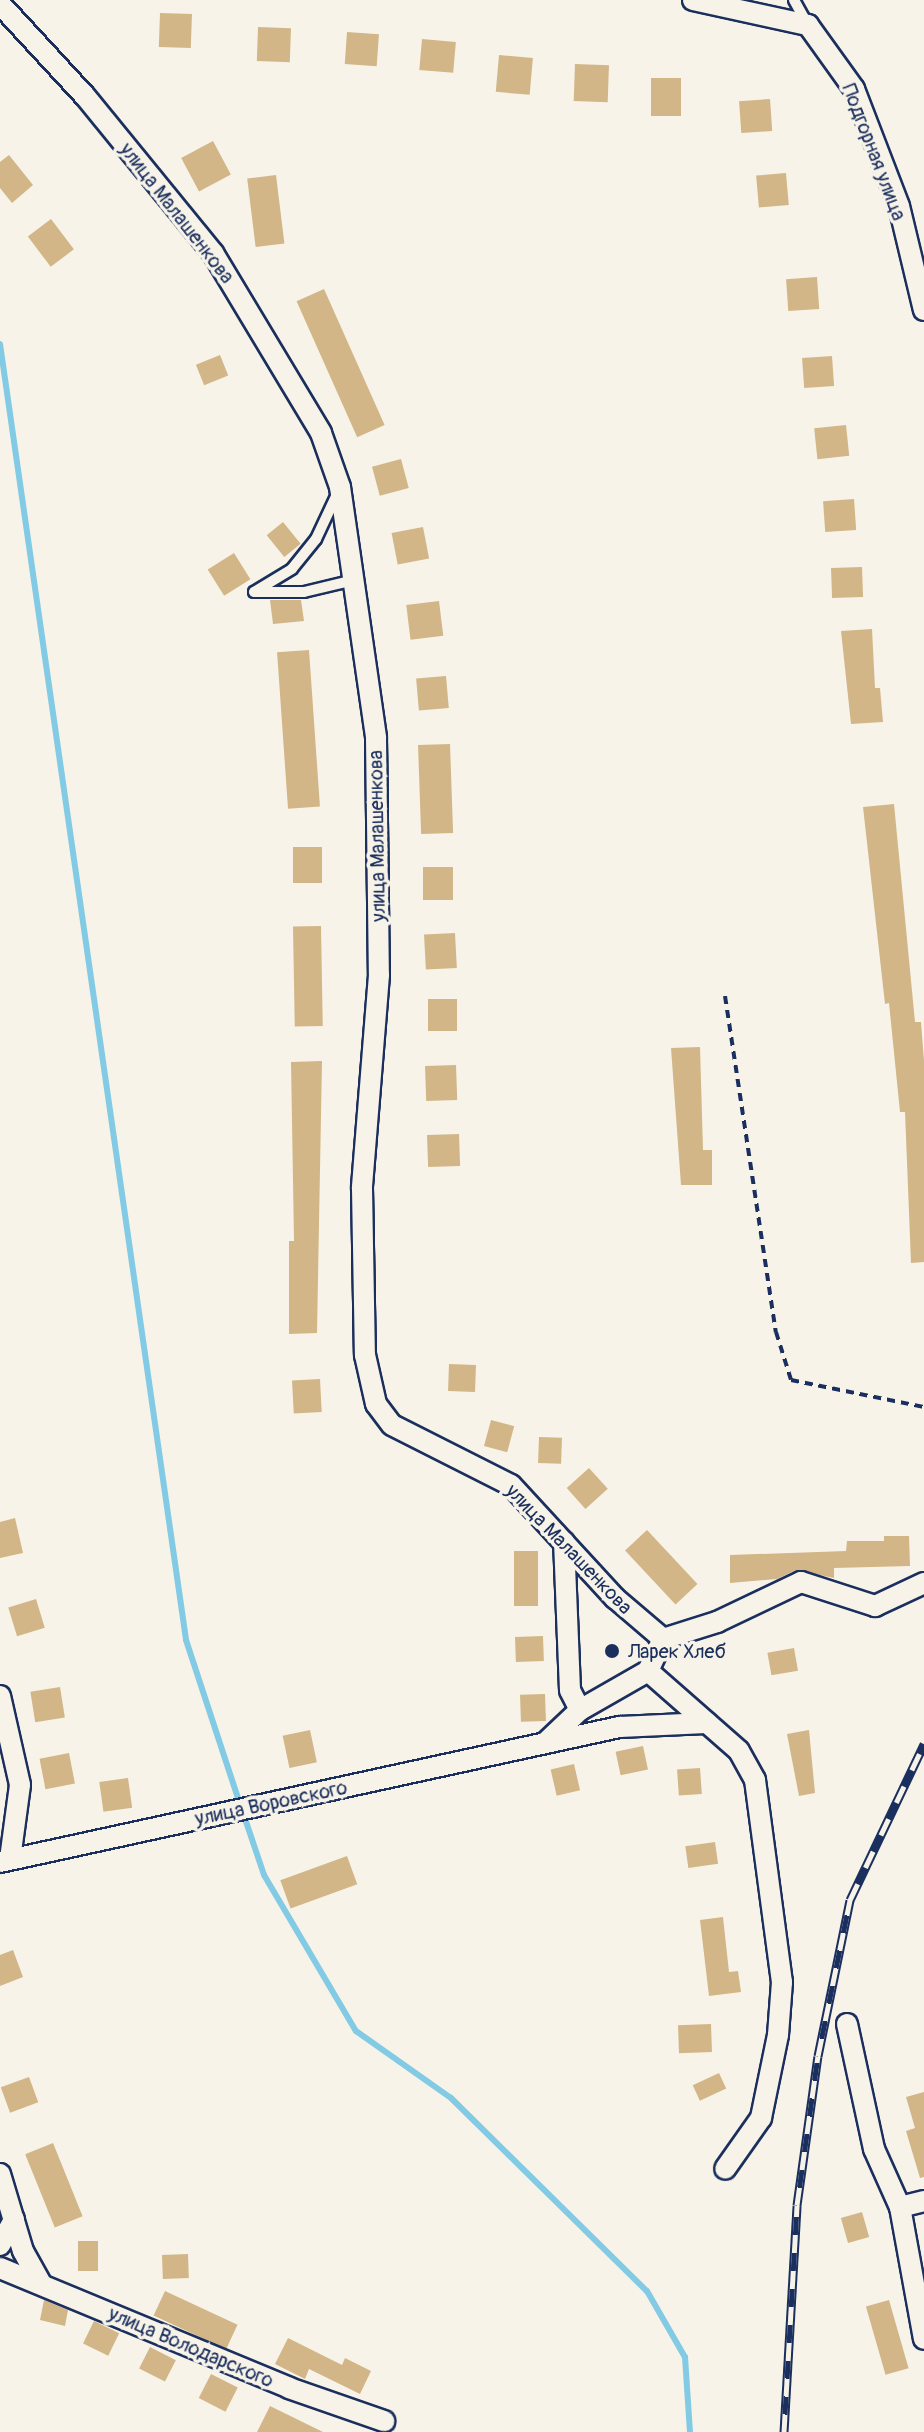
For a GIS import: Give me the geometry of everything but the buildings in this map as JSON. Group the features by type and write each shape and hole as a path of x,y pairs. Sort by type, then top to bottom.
{"street":[{"path":"693,0 808,25"},
{"name":"улица Малашенкова","path":"0,4 85,96 213,253 321,433 340,487 357,579 376,738 379,975 362,1188 365,1355 376,1404 392,1425 511,1485 615,1598 663,1639"},
{"name":"Подгорная улица","path":"808,25 854,89 899,206 924,310"},
{"path":"564,1542 570,1690 580,1710"},
{"path":"542,1746 580,1710 648,1671 663,1639 717,1622 801,1582 875,1606 924,1583"},
{"path":"648,1671 739,1751 755,1780 782,1982 776,2047 761,2118 725,2169"},
{"path":"0,1696 20,1785 5,1861"},
{"name":"улица Воровского","path":"5,1861 619,1727 707,1723"},
{"path":"847,2024 874,2149 900,2207 924,2339"},
{"path":"0,2174 14,2220 41,2283"},
{"path":"900,2207 924,2201"},
{"path":"0,2245 14,2220"},
{"name":"улица Володарского","path":"0,2268 289,2388 384,2421"}],"lane":[{"path":"794,0 808,25"},
{"path":"340,487 316,539 292,569 254,592 304,592 357,579"}],"path":[{"path":"725,996 776,1332 791,1380 924,1407"}],"waterway":[{"path":"0,344 186,1640 239,1801 264,1875 356,2031 451,2098 647,2291 685,2357 690,2432"}],"railway":[{"path":"784,2432 797,2205 818,2056 850,1900 924,1744"}],"place":[{"name":"Ларек Хлеб","path":"612,1651"}]}
